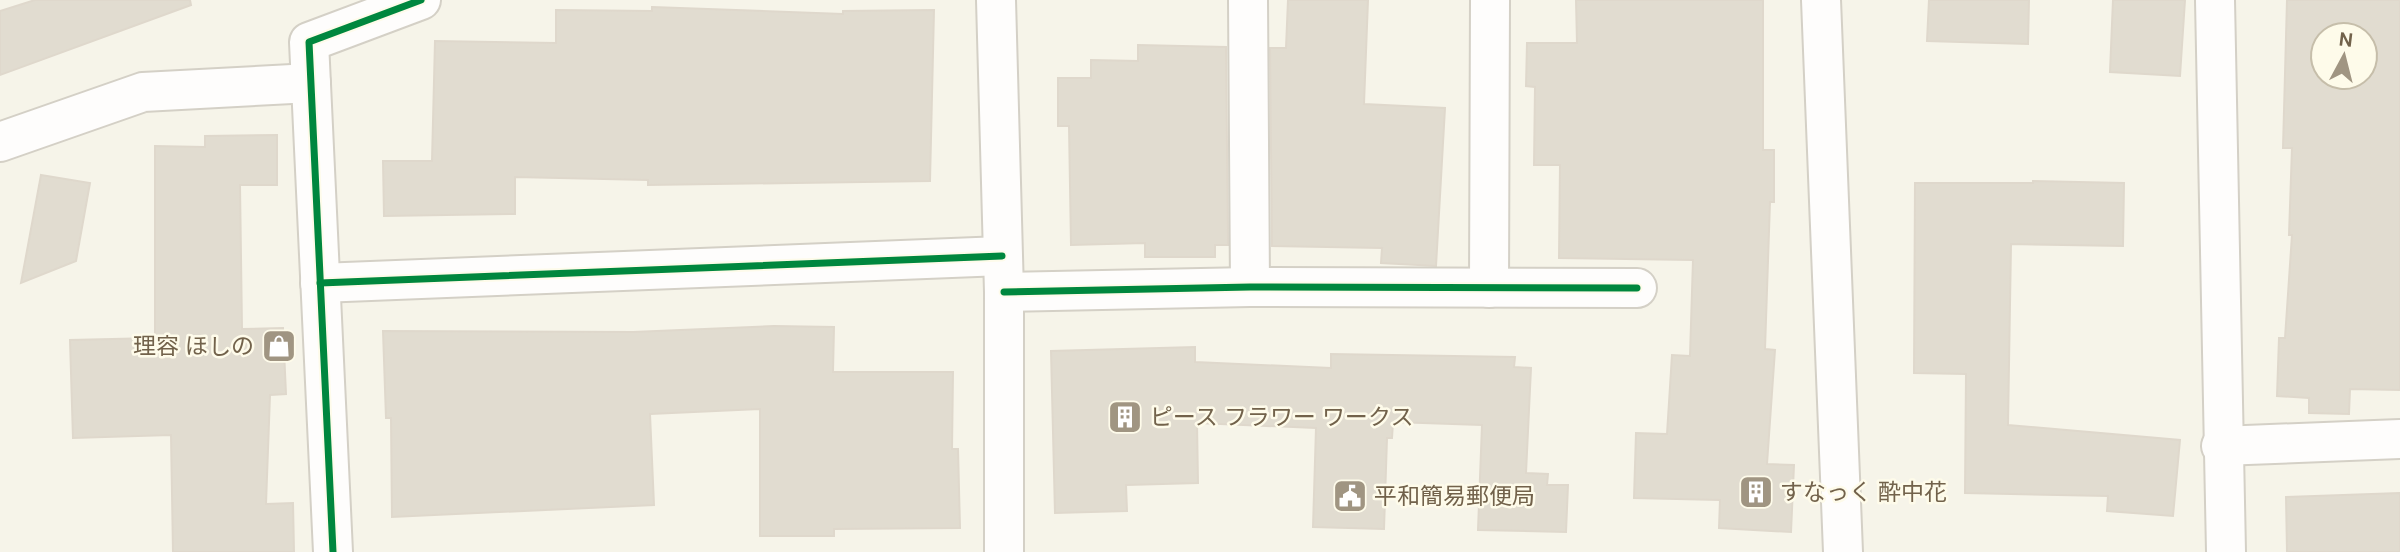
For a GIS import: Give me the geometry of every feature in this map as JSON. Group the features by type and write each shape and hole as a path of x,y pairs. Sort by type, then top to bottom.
{"street":[{"path":"333,552 309,42 421,0"},
{"path":"996,0 1003,274 1004,552"},
{"path":"1248,0 1250,287"},
{"path":"1489,288 1490,0"},
{"path":"1821,0 1843,552"},
{"path":"2215,0 2221,446 2226,552"},
{"path":"0,142 143,92 312,83"},
{"path":"320,283 1003,274 1250,287 1637,288"},
{"path":"2221,446 2400,439"}],"building":[{"path":"35,0 190,0 191,5 0,75 0,11"},
{"path":"1288,0 1368,0 1364,104 1445,108 1436,266 1381,263 1382,248 1272,246 1270,48 1286,48"},
{"path":"1576,0 1763,0 1763,150 1774,150 1774,202 1770,202 1765,349 1775,350 1767,464 1794,465 1791,532 1719,528 1720,500 1634,498 1636,433 1667,434 1672,355 1690,356 1693,260 1559,258 1560,165 1534,165 1535,87 1526,86 1527,43 1577,43"},
{"path":"1929,0 2029,0 2028,44 1927,41"},
{"path":"2113,0 2185,0 2180,76 2110,72"},
{"path":"2287,0 2400,0 2400,390 2350,389 2349,414 2309,413 2309,398 2277,396 2279,338 2285,338 2292,235 2289,235 2292,148 2283,148"},
{"path":"652,7 843,14 843,11 934,10 930,181 648,185 648,180 515,177 515,214 384,216 383,161 432,161 435,41 556,43 556,10 652,11"},
{"path":"1138,45 1226,47 1228,245 1215,245 1215,257 1145,257 1145,243 1071,245 1069,126 1058,126 1058,78 1091,78 1091,60 1138,61"},
{"path":"277,135 277,185 240,185 242,329 283,328 286,394 270,395 266,504 293,503 294,552 173,552 171,435 73,438 70,340 155,338 155,146 205,147 205,136"},
{"path":"41,175 90,183 76,261 21,283"},
{"path":"1915,183 2124,183 2123,246 2011,244 2008,425 2180,440 2173,516 2107,511 2108,496 1965,493 1966,374 1914,373"},
{"path":"774,326 834,327 833,372 953,372 952,449 958,449 960,528 834,529 834,536 760,536 760,409 650,414 654,505 392,517 391,418 386,418 383,331 633,332"},
{"path":"1195,347 1195,362 1331,368 1331,354 1515,357 1514,367 1531,368 1526,473 1548,474 1547,485 1568,485 1566,532 1478,530 1482,425 1393,422 1392,438 1387,438 1384,529 1313,527 1316,428 1197,423 1198,483 1126,485 1127,511 1055,513 1051,351"},
{"path":"2400,493 2400,552 2287,552 2286,497"}],"cycle path":[{"path":"333,552 309,42 421,0"},
{"path":"320,283 1002,256"},
{"path":"1004,292 1250,287 1637,288"}],"place":[{"name":"理容 ほしの","path":"279,346"},
{"name":"ピース フラワー ワークス","path":"1125,417"},
{"name":"すなっく 酔中花","path":"1756,492"},
{"name":"平和簡易郵便局","path":"1350,496"}]}
